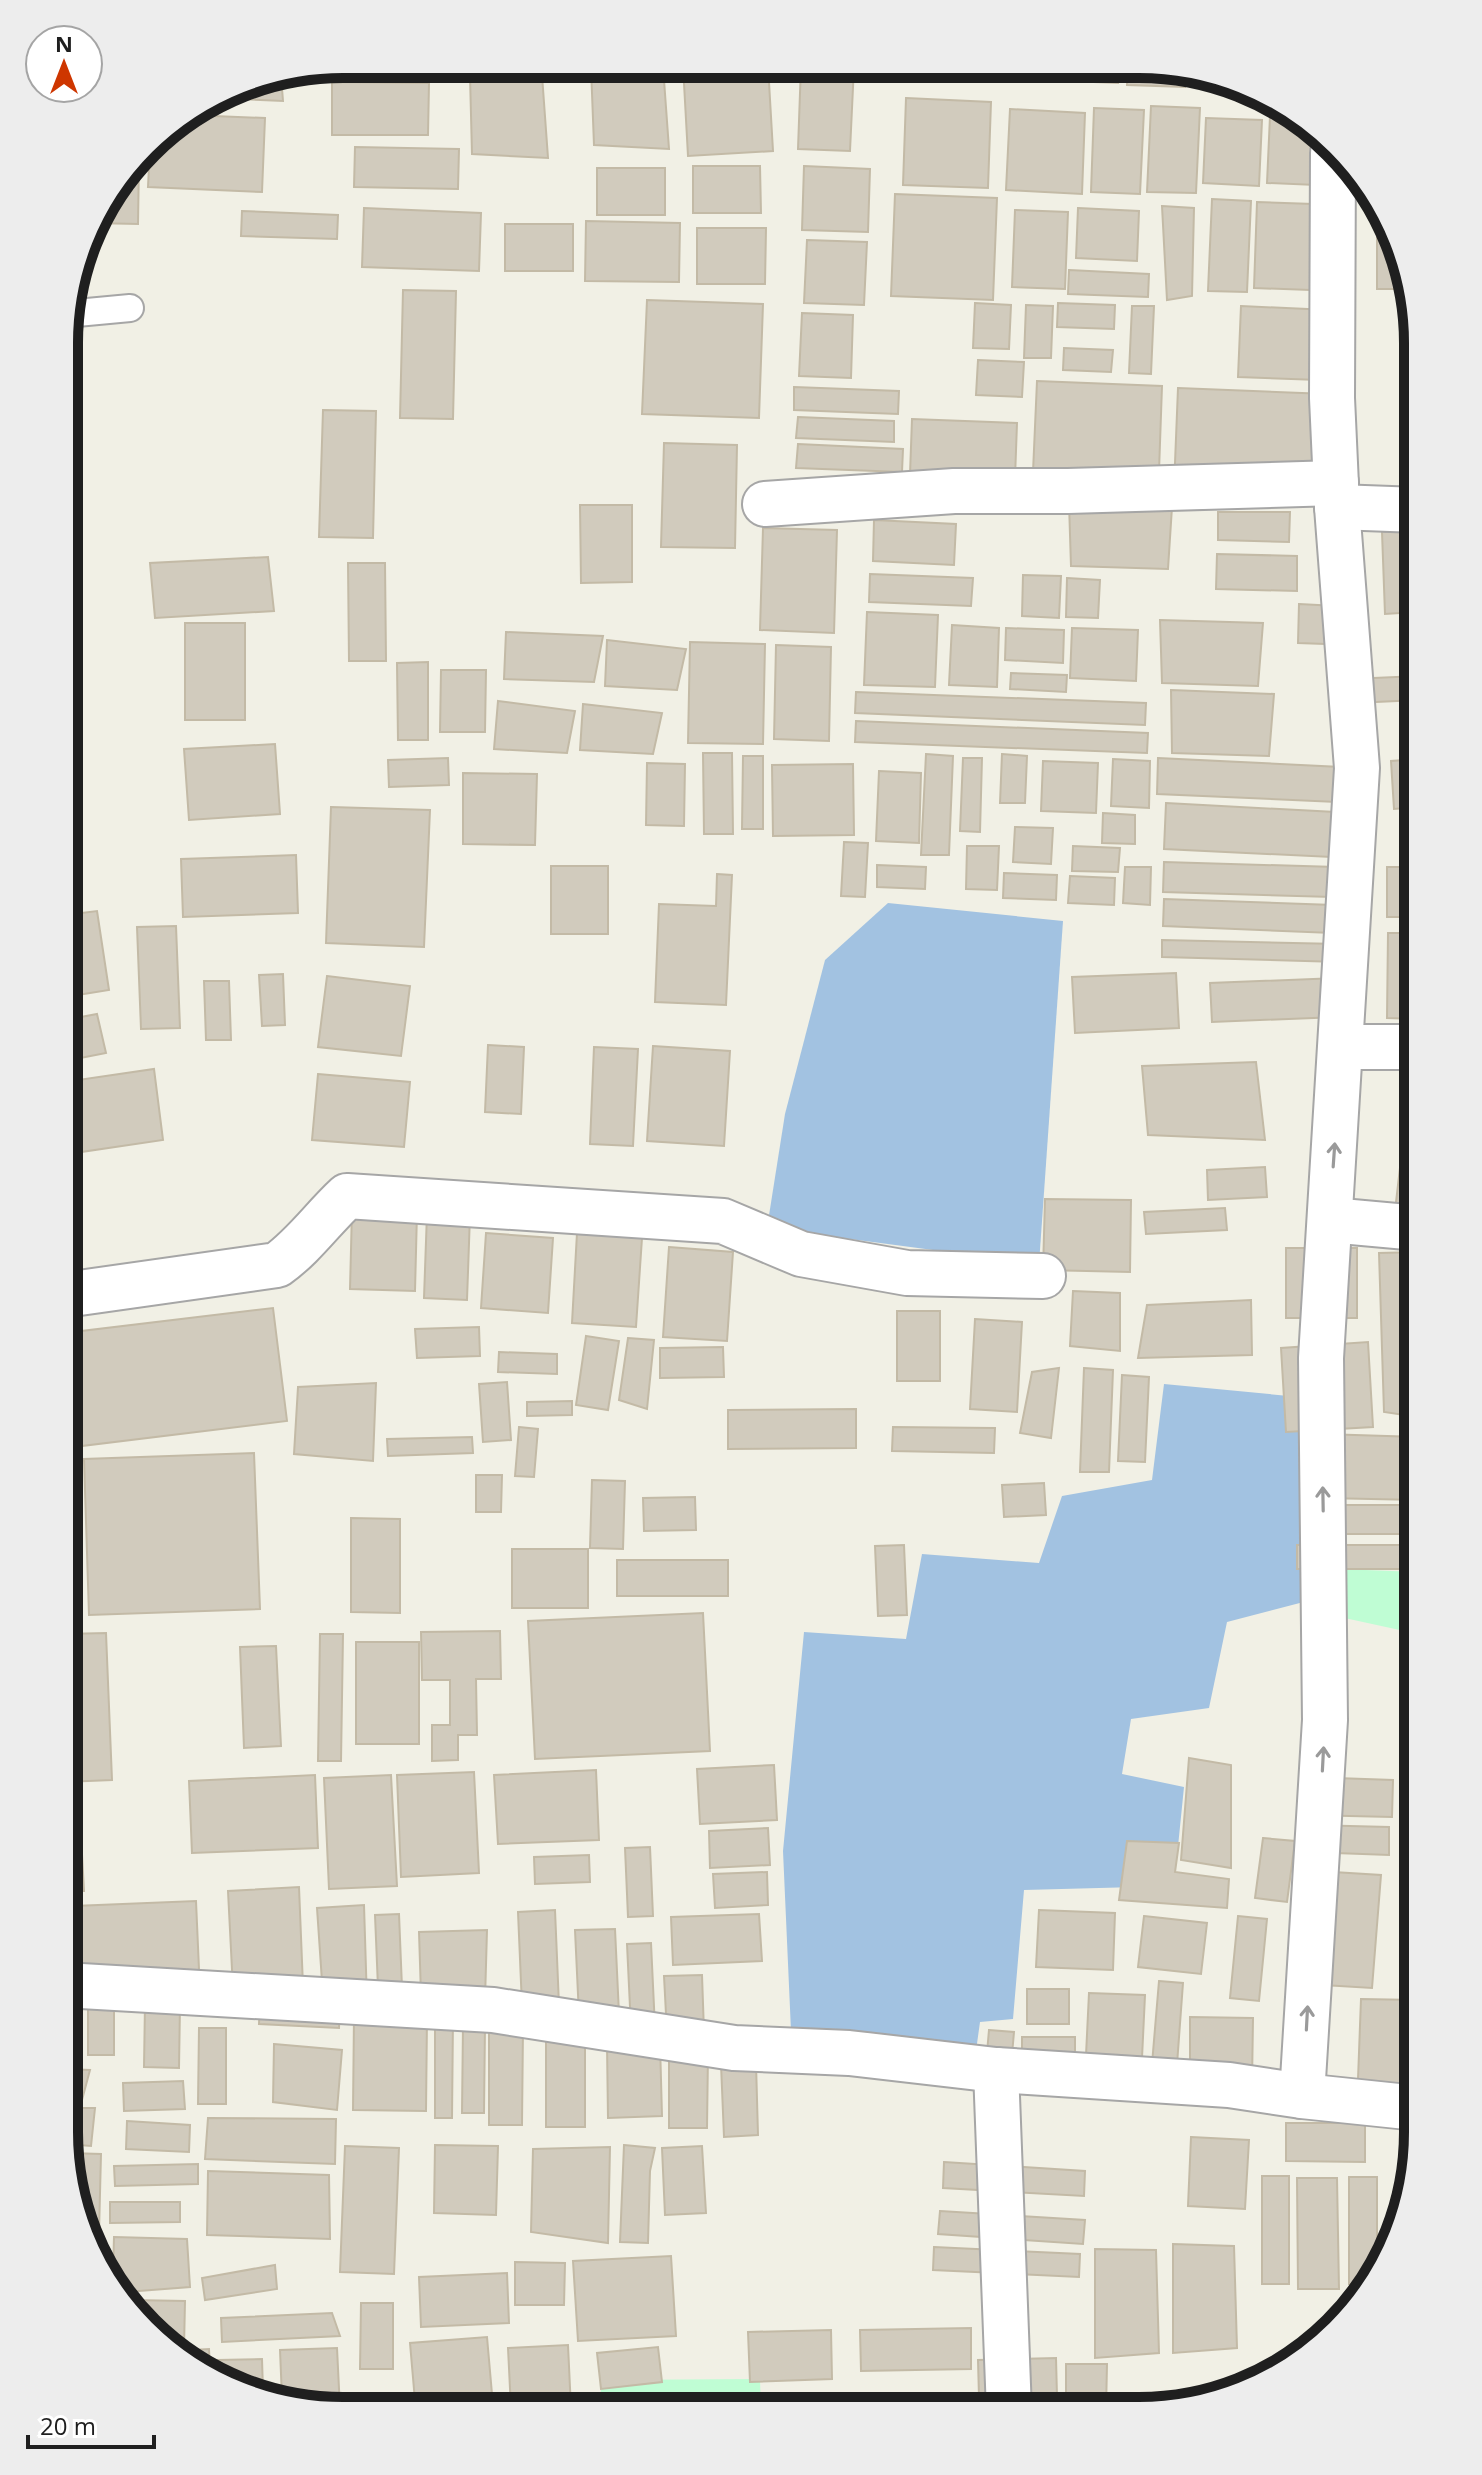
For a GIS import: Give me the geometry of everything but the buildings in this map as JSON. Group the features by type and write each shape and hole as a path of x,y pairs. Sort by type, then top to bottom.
{"street":[{"path":"1302,2096 1325,1720 1321,1358 1357,768 1336,495 1332,398 1333,164"},
{"path":"765,504 954,491 1068,491 1336,495 1404,507"},
{"path":"1341,1047 1404,1047"},
{"path":"78,1293 277,1265 295,1252 323,1218 347,1196 723,1221 801,1254 907,1273 1043,1276"},
{"path":"1330,1220 1404,1227"},
{"path":"78,1986 493,2010 734,2048 849,2053 996,2070 1229,2085 1403,2107"},
{"path":"996,2070 1008,2397"}],"lane":[{"path":"80,313 130,308"}],"green space":[{"path":"1339,1569 1403,1571 1403,1631 1340,1617"},
{"path":"760,2379 761,2397 600,2397 602,2380"}],"water":[{"path":"888,903 1063,921 1039,1264 767,1228 785,1114 825,960"},
{"path":"1164,1384 1310,1398 1319,1598 1227,1622 1209,1708 1131,1719 1122,1774 1184,1787 1174,1886 1024,1890 1013,2019 980,2022 975,2058 791,2031 783,1851 804,1632 906,1639 922,1554 1039,1563 1062,1496 1152,1480"}]}
